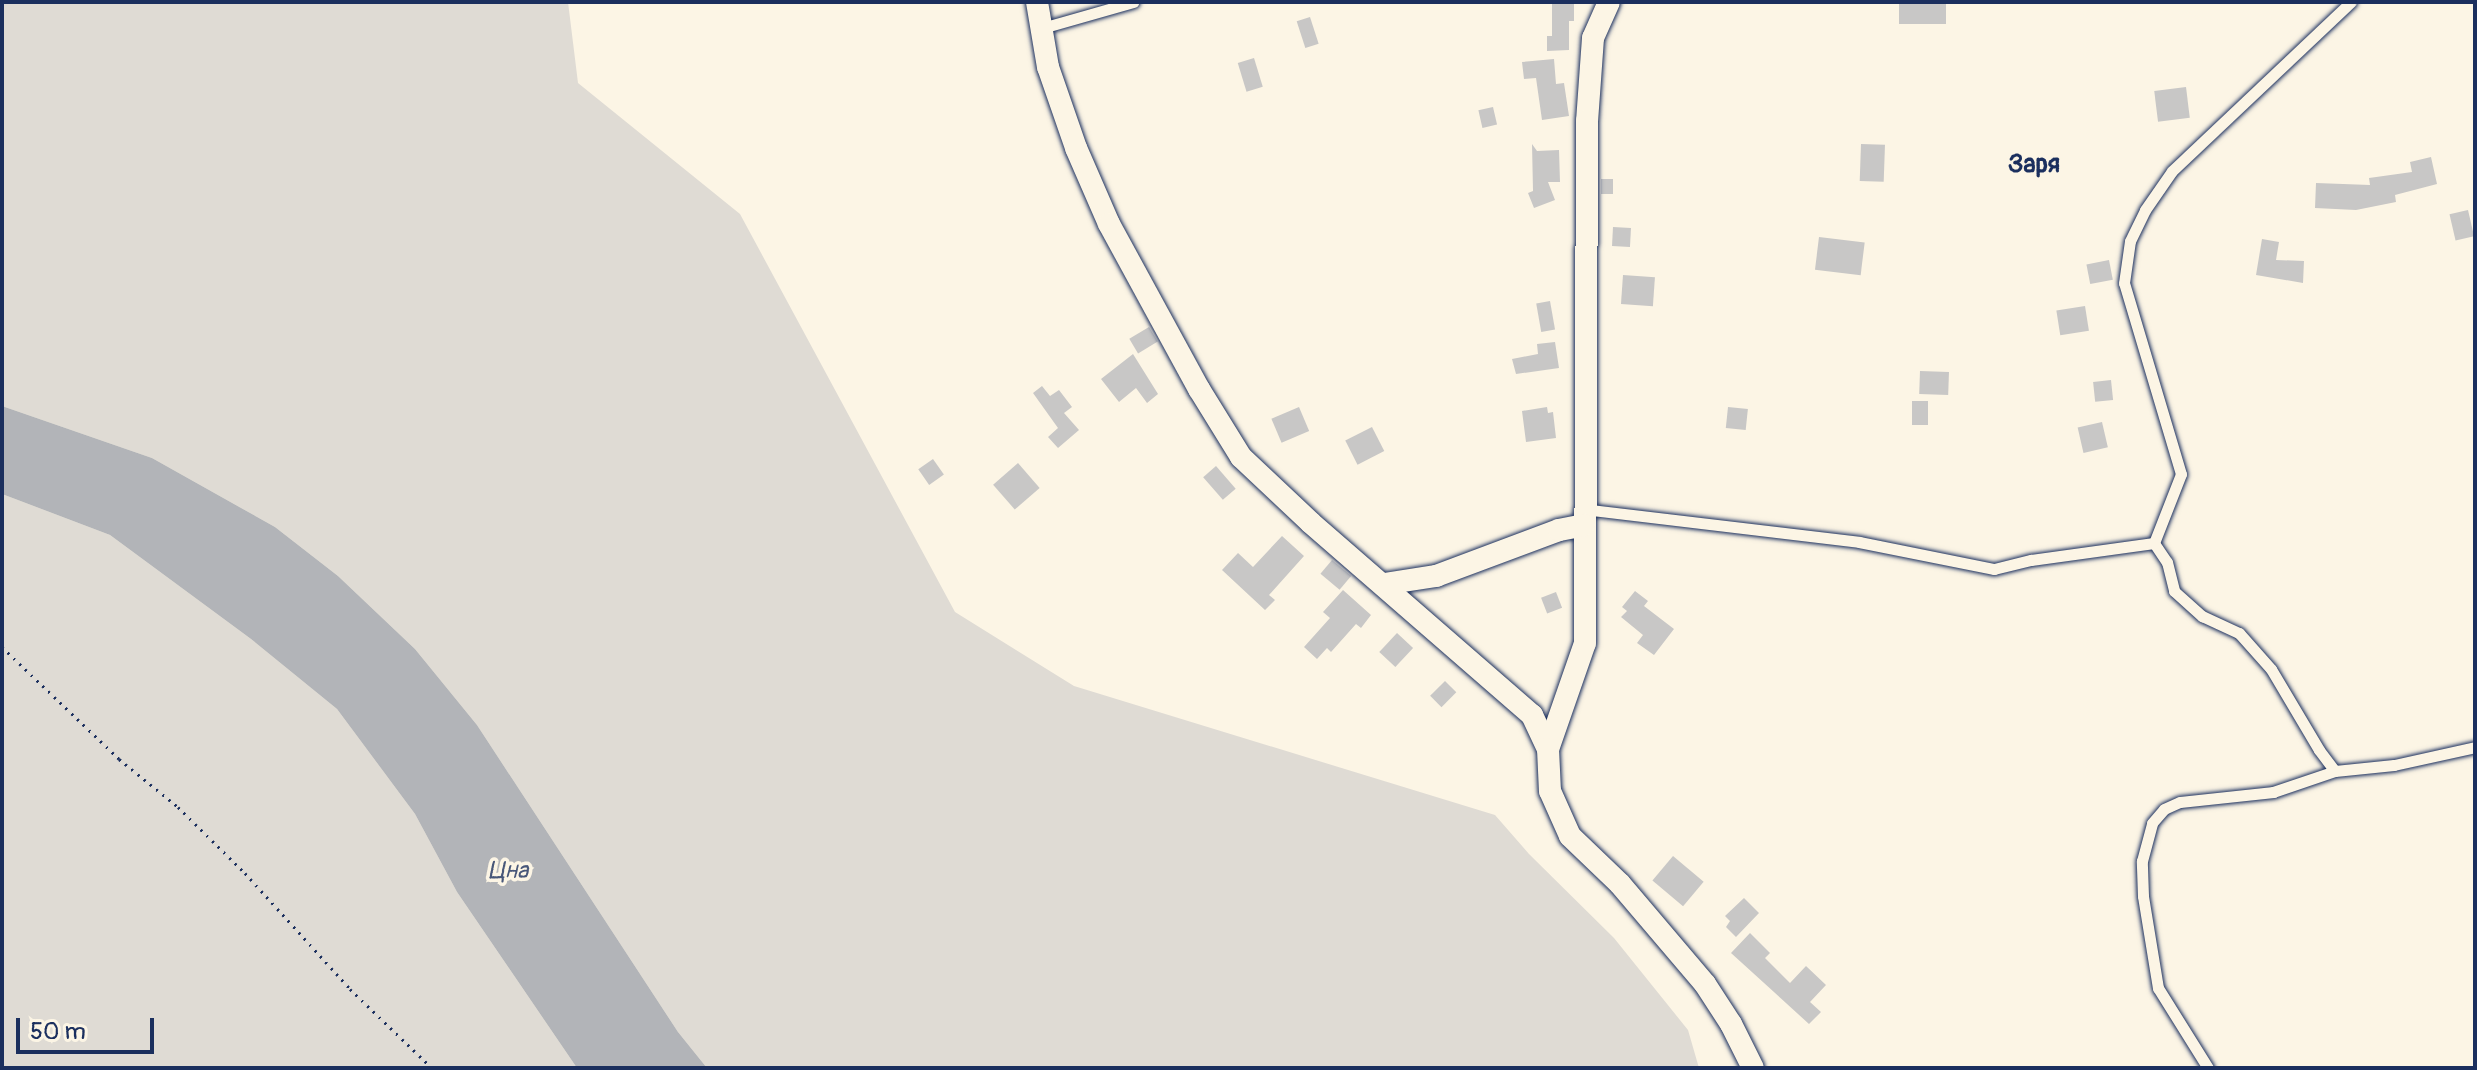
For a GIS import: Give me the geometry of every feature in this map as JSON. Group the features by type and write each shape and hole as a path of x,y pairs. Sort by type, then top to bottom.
{"street":[{"path":"1037,2 1048,67 1076,148 1103,212 1199,389 1241,457 1532,715 1548,749"},
{"path":"1609,2 1593,38 1587,121 1585,643 1548,749 1550,791 1570,836 1620,884 1697,974 1731,1024 1753,1068"},
{"path":"1384,584 1436,576 1559,530 1584,517"}],"lane":[{"path":"1042,28 1133,2"},
{"path":"2154,543 2181,474 2124,283 2130,241 2145,210 2172,171 2351,2"},
{"path":"1584,517 1859,542 1994,569 2154,543"},
{"path":"2154,543 2167,562 2174,591 2202,616 2239,633 2271,669 2335,771"},
{"path":"2208,1068 2158,988 2143,896 2142,861 2152,823 2164,809 2180,802 2273,792 2335,771 2394,765 2475,747"}],"path":[{"path":"2,647 119,759 178,807 245,873 350,989 432,1068"}],"shaded area":[{"path":"2,2 568,2 578,83 740,214 955,612 1074,686 1495,815 1529,854 1614,938 1688,1030 1699,1068 707,1068 678,1032 477,725 415,649 338,576 275,527 152,458 2,406"},
{"path":"2,494 110,535 251,639 337,709 415,814 457,892 577,1068 2,1068"}],"water":[{"name":"Цна","path":"2,406 152,458 275,527 338,576 415,649 477,725 678,1032 707,1068 577,1068 457,892 415,814 337,709 251,639 110,535 2,494"}],"building":[{"path":"1552,2 1574,2 1574,21 1569,21 1569,50 1547,51 1547,36 1552,36"},
{"path":"1899,2 1946,2 1946,24 1899,24"},
{"path":"1310,17 1319,44 1305,48 1297,21"},
{"path":"1254,58 1263,87 1247,92 1238,63"},
{"path":"1554,59 1556,84 1564,83 1569,116 1542,120 1536,78 1524,79 1522,62"},
{"path":"2186,87 2190,118 2158,122 2154,91"},
{"path":"1493,107 1497,125 1482,128 1478,110"},
{"path":"1532,144 1537,151 1559,150 1560,182 1548,182 1555,200 1534,208 1528,193 1533,191"},
{"path":"1861,144 1885,145 1884,182 1860,181"},
{"path":"2431,157 2437,184 2395,195 2396,202 2356,210 2315,208 2316,183 2370,185 2369,178 2412,172 2410,162"},
{"path":"1601,179 1613,179 1613,194 1601,194"},
{"path":"2468,210 2474,236 2456,241 2449,214"},
{"path":"1613,227 1631,228 1630,247 1612,246"},
{"path":"1819,237 1865,243 1861,275 1815,270"},
{"path":"2262,239 2279,242 2276,260 2304,261 2303,283 2256,275"},
{"path":"2109,260 2113,280 2090,284 2086,264"},
{"path":"1623,275 1655,277 1653,306 1621,304"},
{"path":"1550,301 1555,330 1541,332 1536,303"},
{"path":"2085,306 2089,331 2060,335 2056,311"},
{"path":"1149,327 1158,342 1138,353 1129,339"},
{"path":"1555,342 1559,368 1516,374 1512,359 1538,354 1537,344"},
{"path":"1133,354 1158,394 1147,403 1136,388 1119,402 1101,379"},
{"path":"1920,371 1949,372 1948,395 1919,394"},
{"path":"2111,380 2113,400 2095,402 2093,382"},
{"path":"1042,386 1050,396 1059,390 1072,407 1064,413 1079,430 1058,448 1048,437 1058,428 1033,393"},
{"path":"1912,401 1928,401 1928,425 1912,425"},
{"path":"1299,407 1309,431 1282,443 1271,419"},
{"path":"1547,407 1548,413 1553,412 1556,438 1526,442 1522,411"},
{"path":"1728,407 1748,409 1746,430 1726,428"},
{"path":"2102,422 2108,447 2083,453 2078,428"},
{"path":"1372,427 1384,451 1358,465 1345,441"},
{"path":"933,459 944,475 929,485 918,469"},
{"path":"1018,463 1040,488 1015,510 993,485"},
{"path":"1216,466 1236,489 1223,500 1203,477"},
{"path":"1282,536 1304,556 1269,595 1275,600 1265,610 1222,570 1238,553 1253,567"},
{"path":"1332,560 1351,576 1340,590 1320,574"},
{"path":"1343,590 1371,615 1361,628 1356,624 1331,652 1327,648 1317,659 1304,647 1330,618 1323,612"},
{"path":"1635,591 1648,601 1644,606 1674,629 1654,655 1637,643 1643,635 1621,617 1627,611 1622,607"},
{"path":"1556,592 1562,608 1547,614 1541,598"},
{"path":"1397,633 1413,648 1395,667 1379,652"},
{"path":"1445,681 1456,692 1441,707 1430,696"},
{"path":"1673,856 1704,882 1683,906 1652,881"},
{"path":"1744,898 1759,913 1736,937 1726,927 1730,921 1725,916"},
{"path":"1750,933 1770,953 1765,958 1790,983 1806,966 1826,985 1810,1002 1821,1012 1809,1024 1731,953"}],"district":[{"name":"Заря","path":"2034,165"}]}
